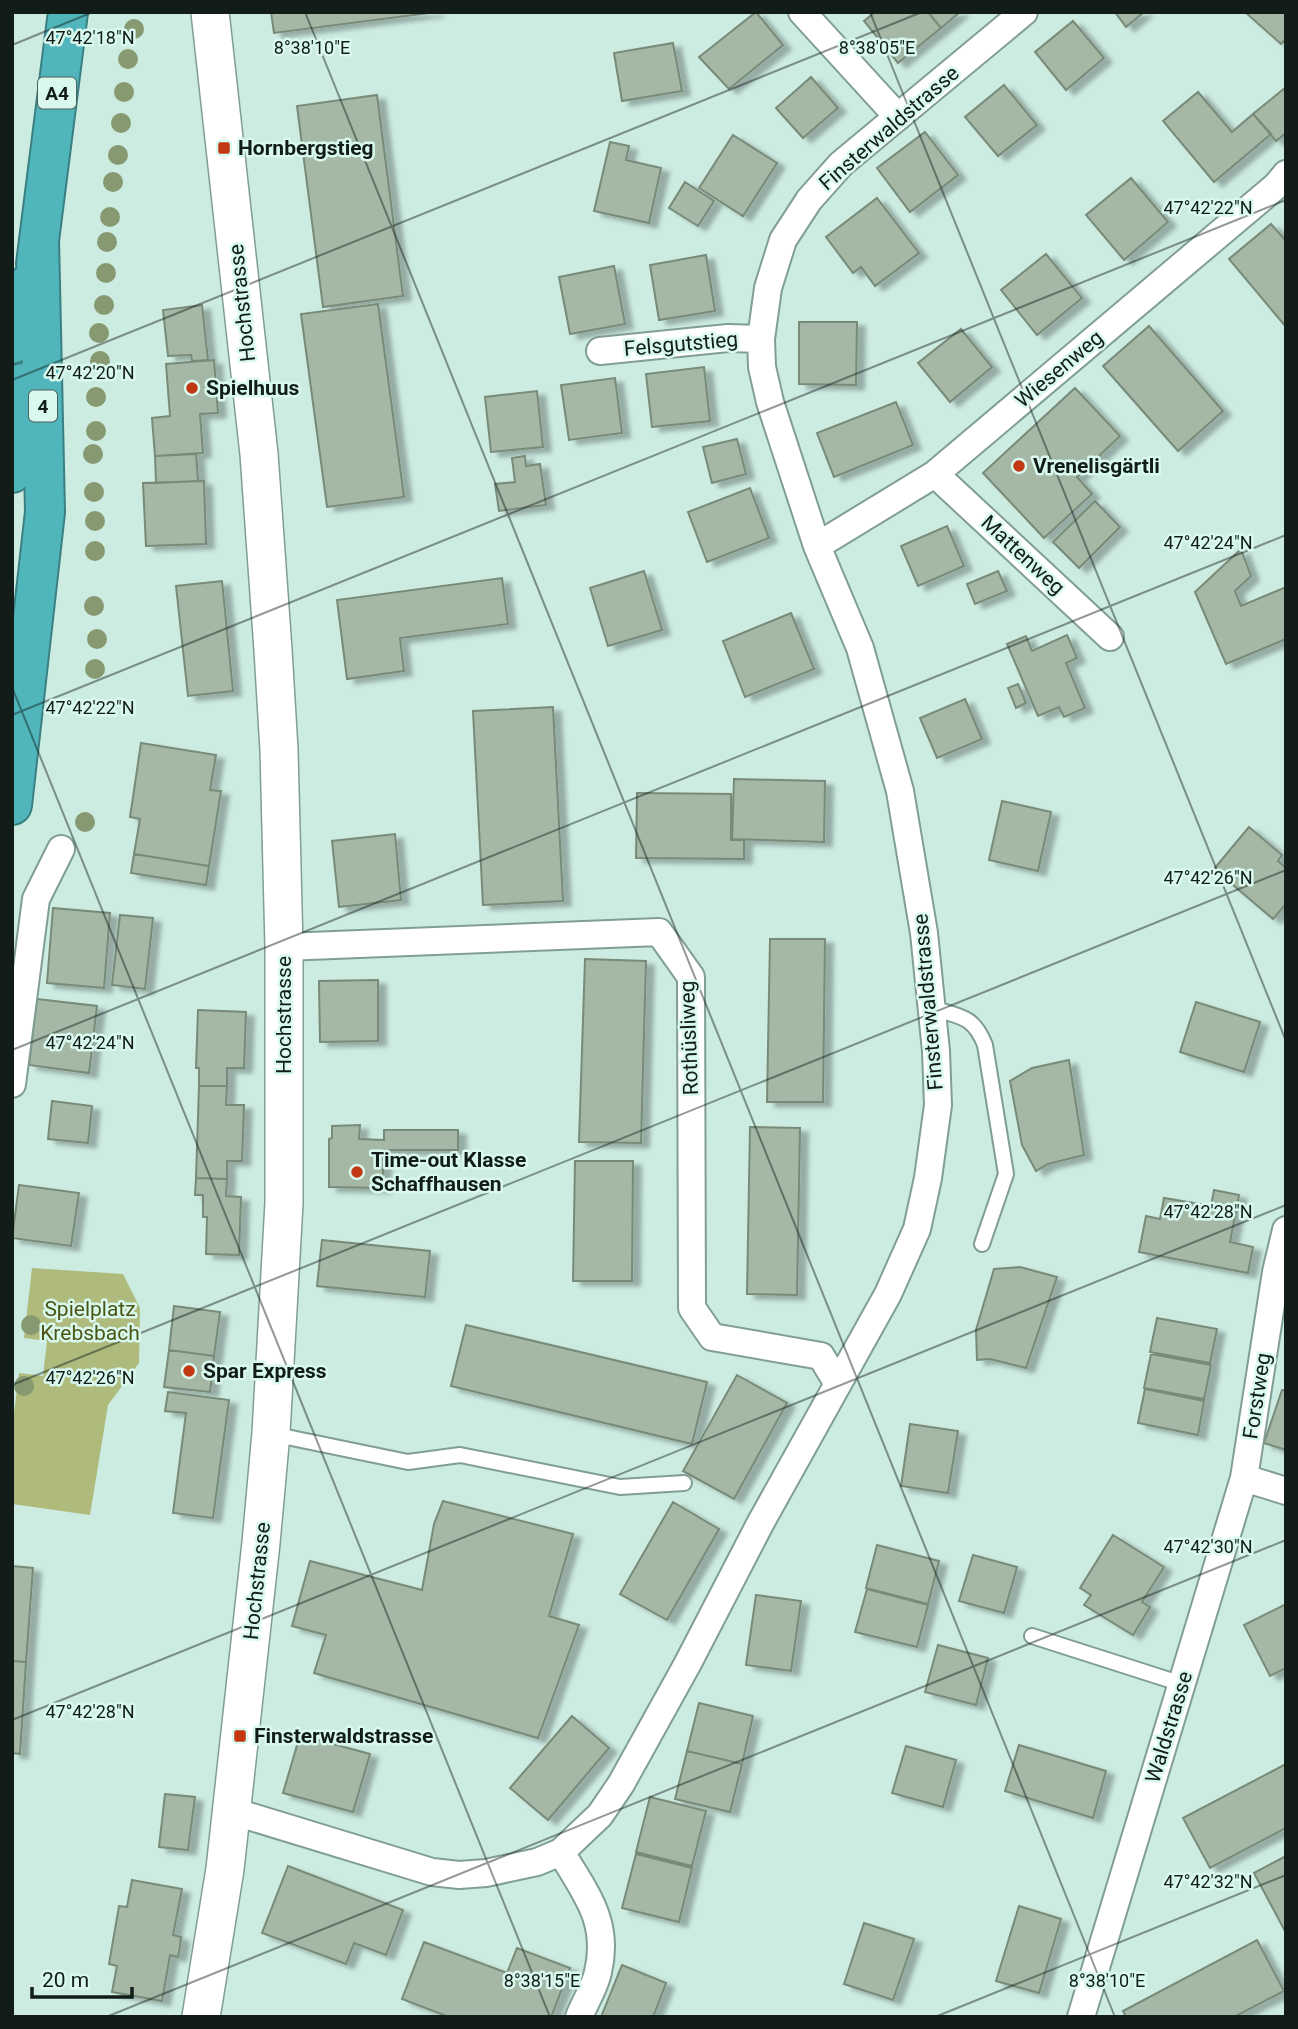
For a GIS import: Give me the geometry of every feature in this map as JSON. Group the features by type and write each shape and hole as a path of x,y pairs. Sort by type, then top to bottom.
{"highway":[{"name":"A4","path":"12,473 68,12"},
{"path":"12,344 39,239"},
{"name":"4","path":"12,806 45,512 39,239"}],"street":[{"name":"Hochstrasse","path":"201,2017 217,1932 232,1811 271,1433 284,1203 284,947 279,750 259,454 210,12"},
{"path":"802,12 898,117"},
{"name":"Finsterwaldstrasse","path":"232,1811 432,1872 459,1875 511,1869 537,1862 561,1852 579,1837 600,1815 621,1784 761,1522 888,1294 918,1229 938,1105 936,1051 924,933 896,775 860,648 817,545 770,402 762,367 761,339 768,288 783,240 809,200 841,164 1024,12"},
{"name":"Wiesenweg","path":"817,545 935,474 1276,186 1286,174"},
{"name":"Felsgutstieg","path":"600,351 728,338 761,339"},
{"name":"Mattenweg","path":"935,474 1110,637"},
{"path":"12,1084 36,899 61,849"},
{"name":"Rothüsliweg","path":"284,947 659,932 691,977 692,1308 712,1338 821,1356 838,1384"},
{"name":"Forstweg","path":"1244,1478 1281,1273 1286,1230"},
{"path":"1244,1478 1286,1491"},
{"name":"Waldstrasse","path":"1081,2017 1244,1478"},
{"path":"561,1852 591,1904 602,1932 598,1973 579,2017"}],"lane":[{"path":"932,1008 970,1020 985,1045 1006,1174 982,1244"},
{"path":"271,1433 408,1462 460,1455 620,1487 684,1483"},
{"path":"1032,1636 1182,1684"}],"green space":[{"name":"Spielplatz Krebsbach","path":"32,1268 123,1274 140,1308 139,1363 108,1405 90,1515 12,1504 12,1429 19,1373 43,1376 47,1341 24,1338"}],"building":[{"path":"271,12 437,12 274,33"},
{"path":"756,12 783,45 729,89 699,57"},
{"path":"875,12 928,12 941,28 898,63 864,21"},
{"path":"928,12 960,12 941,28"},
{"path":"1115,12 1144,12 1126,27"},
{"path":"1245,12 1286,12 1286,39 1281,44"},
{"path":"1073,21 1104,58 1066,90 1035,52"},
{"path":"673,43 682,91 622,101 614,53"},
{"path":"811,77 838,108 803,138 776,108"},
{"path":"1004,85 1037,125 998,156 965,117"},
{"path":"1286,87 1286,133 1276,141 1253,114"},
{"path":"1198,92 1232,132 1253,114 1271,134 1214,182 1163,121"},
{"path":"377,95 403,296 323,307 297,106"},
{"path":"925,132 958,175 910,212 877,168"},
{"path":"733,135 777,163 743,216 699,188"},
{"path":"610,142 629,146 626,160 661,168 649,223 594,211"},
{"path":"1131,178 1168,222 1124,260 1086,215"},
{"path":"685,182 714,201 698,226 669,208"},
{"path":"877,198 919,253 875,286 861,267 853,273 826,237"},
{"path":"1271,224 1286,241 1286,327 1229,259"},
{"path":"1046,254 1082,298 1037,335 1001,290"},
{"path":"706,255 715,311 659,320 650,265"},
{"path":"614,266 625,324 570,334 559,277"},
{"path":"378,304 404,497 327,507 301,314"},
{"path":"202,305 208,360 192,361 191,355 168,356 163,310"},
{"path":"799,322 857,322 856,385 799,384"},
{"path":"1149,326 1223,411 1178,451 1103,366"},
{"path":"961,329 992,367 950,402 918,363"},
{"name":"Spielhuus","path":"214,360 218,413 200,414 203,453 155,456 152,418 170,416 166,364"},
{"path":"704,367 710,421 652,427 646,374"},
{"path":"615,378 622,433 569,440 561,385"},
{"path":"1075,388 1120,436 1077,477 1092,494 1044,538 983,473"},
{"path":"537,391 543,447 491,452 485,397"},
{"path":"896,402 913,445 834,477 817,433"},
{"path":"737,439 746,474 712,483 703,447"},
{"path":"196,454 198,481 156,483 155,456"},
{"path":"525,456 526,466 540,464 546,505 499,511 495,484 515,482 512,458"},
{"path":"204,481 206,544 146,546 143,483"},
{"path":"750,488 769,538 707,562 688,512"},
{"path":"1095,501 1120,527 1079,568 1053,542"},
{"path":"947,526 964,566 918,586 901,546"},
{"path":"1241,549 1251,576 1235,591 1241,606 1286,587 1286,639 1226,664 1195,592"},
{"path":"644,571 662,630 608,646 590,588"},
{"path":"998,571 1007,591 975,604 967,584"},
{"path":"502,578 508,624 400,638 404,671 347,679 337,600"},
{"path":"222,581 233,691 188,696 176,586"},
{"path":"791,613 814,669 745,697 723,641"},
{"path":"1067,635 1077,658 1066,663 1085,708 1064,717 1059,707 1038,716 1007,644 1026,636 1032,651"},
{"path":"1018,684 1026,703 1016,708 1008,688"},
{"path":"965,699 982,739 937,758 920,718"},
{"path":"553,707 563,901 483,905 473,711"},
{"path":"141,743 216,755 210,790 221,791 209,866 134,854 140,819 130,817"},
{"path":"734,779 825,781 824,842 732,839"},
{"path":"637,793 731,794 731,840 744,840 744,859 636,858"},
{"path":"1002,801 1051,812 1038,871 989,860"},
{"path":"1249,827 1282,855 1278,861 1286,868 1286,904 1273,919 1214,869"},
{"path":"395,834 401,900 339,907 332,841"},
{"path":"134,854 209,866 206,885 131,873"},
{"path":"53,908 110,913 104,988 47,983"},
{"path":"120,915 153,918 145,989 112,985"},
{"path":"770,939 825,939 823,1102 767,1102"},
{"path":"585,959 646,961 641,1143 579,1142"},
{"path":"378,980 378,1041 320,1042 319,981"},
{"path":"37,999 97,1006 89,1073 29,1065"},
{"path":"1196,1002 1260,1022 1244,1072 1180,1052"},
{"path":"198,1010 246,1012 244,1068 227,1068 227,1086 199,1086 199,1068 196,1068"},
{"path":"1069,1060 1084,1155 1048,1164 1036,1171 1022,1145 1010,1081 1032,1068"},
{"path":"199,1086 227,1086 226,1105 244,1105 242,1161 227,1161 227,1179 196,1178"},
{"path":"52,1101 92,1106 88,1143 48,1139"},
{"path":"360,1125 359,1139 384,1140 384,1130 458,1130 458,1150 383,1150 383,1188 329,1187 329,1139 332,1138 332,1126"},
{"path":"750,1127 800,1128 797,1295 747,1294"},
{"path":"575,1161 633,1161 632,1281 573,1281"},
{"path":"196,1178 227,1179 226,1196 241,1197 239,1255 206,1254 207,1217 203,1217 203,1195 195,1195"},
{"path":"19,1185 79,1193 71,1246 12,1238"},
{"path":"1214,1190 1239,1195 1230,1242 1253,1247 1248,1273 1139,1252 1146,1216 1160,1219 1164,1198 1211,1206"},
{"path":"322,1240 430,1251 425,1297 317,1286"},
{"path":"1020,1267 1057,1277 1026,1368 990,1359 977,1360 976,1330 994,1269"},
{"path":"174,1306 220,1312 214,1356 169,1350"},
{"path":"1157,1318 1217,1329 1210,1363 1150,1352"},
{"path":"466,1325 707,1382 692,1444 451,1386"},
{"name":"Spar Express","path":"169,1350 214,1356 210,1392 164,1387"},
{"path":"1151,1354 1211,1365 1204,1399 1144,1388"},
{"path":"737,1375 787,1403 734,1499 683,1471"},
{"path":"1145,1389 1204,1401 1198,1435 1138,1423"},
{"path":"1282,1390 1286,1391 1286,1450 1264,1443"},
{"path":"168,1392 229,1400 213,1518 173,1513 186,1413 165,1411"},
{"path":"910,1424 958,1431 948,1493 901,1486"},
{"path":"443,1501 573,1534 549,1616 579,1625 538,1738 314,1673 326,1635 292,1626 310,1561 422,1590 434,1524"},
{"path":"673,1502 719,1529 667,1620 620,1594"},
{"path":"1113,1535 1164,1567 1142,1602 1150,1607 1133,1635 1084,1605 1091,1595 1080,1588"},
{"path":"877,1545 939,1561 928,1604 866,1588"},
{"path":"973,1555 1017,1567 1004,1613 959,1601"},
{"path":"12,1566 33,1568 26,1662 12,1661"},
{"path":"867,1589 928,1605 917,1647 855,1632"},
{"path":"756,1595 801,1601 791,1671 746,1665"},
{"path":"1286,1604 1286,1668 1270,1676 1244,1625"},
{"path":"938,1645 988,1658 976,1705 925,1692"},
{"path":"12,1661 26,1662 20,1754 12,1753"},
{"path":"699,1703 753,1716 742,1764 687,1751"},
{"path":"572,1716 609,1748 548,1820 510,1788"},
{"path":"300,1735 370,1754 353,1812 283,1793"},
{"path":"1019,1745 1106,1771 1093,1818 1005,1791"},
{"path":"906,1746 956,1760 943,1807 892,1793"},
{"path":"687,1751 742,1764 730,1812 675,1799"},
{"path":"1286,1764 1286,1828 1210,1868 1183,1818"},
{"path":"165,1794 195,1797 188,1850 159,1847"},
{"path":"650,1797 706,1811 692,1866 636,1852"},
{"path":"636,1854 692,1868 679,1922 622,1908"},
{"path":"1286,1856 1286,1933 1254,1873"},
{"path":"288,1866 403,1910 386,1955 354,1943 346,1964 262,1933"},
{"path":"132,1880 182,1889 173,1935 181,1937 180,1947 178,1957 170,1955 162,2001 112,1992 117,1966 109,1964 119,1906 127,1907"},
{"path":"1019,1906 1061,1919 1039,1993 996,1981"},
{"path":"864,1923 914,1939 893,2000 844,1984"},
{"path":"1257,1940 1284,1991 1234,2017 1126,2017 1123,2011"},
{"path":"424,1942 507,1973 517,1948 570,1968 551,2017 449,2017 402,1999"},
{"path":"622,1965 666,1983 653,2017 601,2017"}],"place":[{"name":"Hornbergstieg","path":"224,148"},
{"name":"Spielhuus","path":"192,388"},
{"name":"Vrenelisgärtli","path":"1019,466"},
{"name":"Time-out Klasse Schaffhausen","path":"357,1172"},
{"name":"Spar Express","path":"189,1371"},
{"name":"Finsterwaldstrasse","path":"240,1736"}]}
